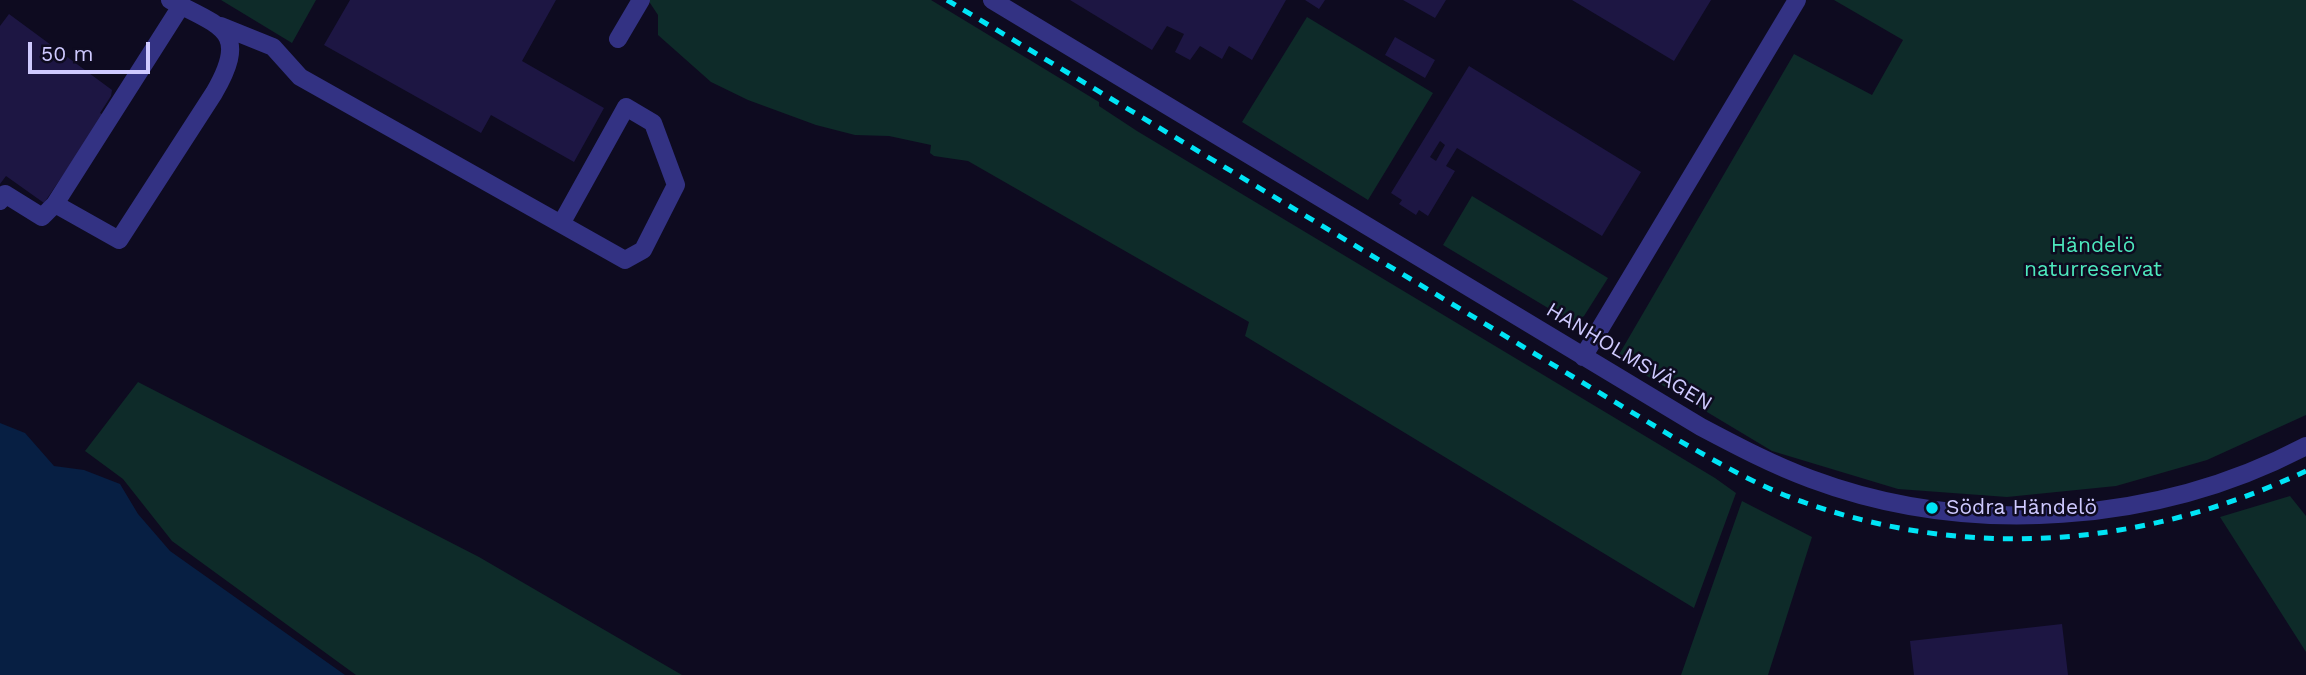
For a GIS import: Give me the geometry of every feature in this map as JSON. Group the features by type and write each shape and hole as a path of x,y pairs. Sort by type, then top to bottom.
{"street":[{"path":"618,39 642,0"},
{"name":"HANHOLMSVÄGEN","path":"992,0 1583,357 1764,461 1852,492 1932,508 2031,515 2116,509 2219,483 2306,446"},
{"path":"1583,357 1797,0"},
{"path":"0,201 5,194 42,217 55,204 176,3 220,26 272,47 300,77 561,224 625,260 643,250 676,185 653,123 626,107 561,224"},
{"path":"55,204 119,240 227,71 232,52 220,26"}],"green space":[{"path":"221,0 316,0 292,43"},
{"path":"648,0 931,0 1099,102 1099,106 1137,131 1736,493 1694,608 1245,336 1249,322 968,161 934,156 930,153 931,145 889,136 855,135 816,125 748,100 711,82 658,35 658,15"},
{"name":"Händelö naturreservat","path":"1834,0 2306,0 2306,415 2207,460 2116,486 2007,497 1898,489 1772,451 1617,358 1794,54 1872,95 1903,40"},
{"path":"1307,17 1433,93 1368,200 1242,122"},
{"path":"1472,196 1608,278 1584,316 1573,323 1443,245"},
{"path":"138,382 479,557 682,675 356,675 172,541 123,479 85,451"},
{"path":"2290,496 2306,516 2306,652 2220,517"},
{"path":"1742,501 1812,537 1768,675 1681,675"}],"water":[{"path":"0,423 25,433 54,466 84,470 120,484 138,514 170,551 345,675 0,675"}],"building":[{"path":"350,0 556,0 522,61 604,108 574,162 491,115 481,133 324,45"},
{"path":"1070,0 1286,0 1252,60 1229,46 1222,59 1200,46 1190,60 1175,52 1184,34 1167,26 1152,50"},
{"path":"1305,0 1325,0 1319,9"},
{"path":"1403,0 1446,0 1435,18"},
{"path":"1572,0 1711,0 1674,61"},
{"path":"9,14 112,90 100,113 104,115 44,203 6,176 0,184 0,26"},
{"path":"1395,37 1435,60 1425,78 1385,55"},
{"path":"1469,66 1641,172 1602,236 1457,148 1446,166 1455,171 1428,216 1419,210 1416,215 1399,204 1402,200 1391,193","holes":["1440,141 1445,145 1436,161 1430,157"]},
{"path":"2062,624 2068,675 1914,675 1910,641"}],"railway":[{"path":"947,0 1678,440 1757,483 1806,503 1869,522 1933,533 1996,539 2059,537 2122,530 2184,516 2246,496 2306,471"}],"place":[{"name":"Södra Händelö","path":"1932,508"}]}
